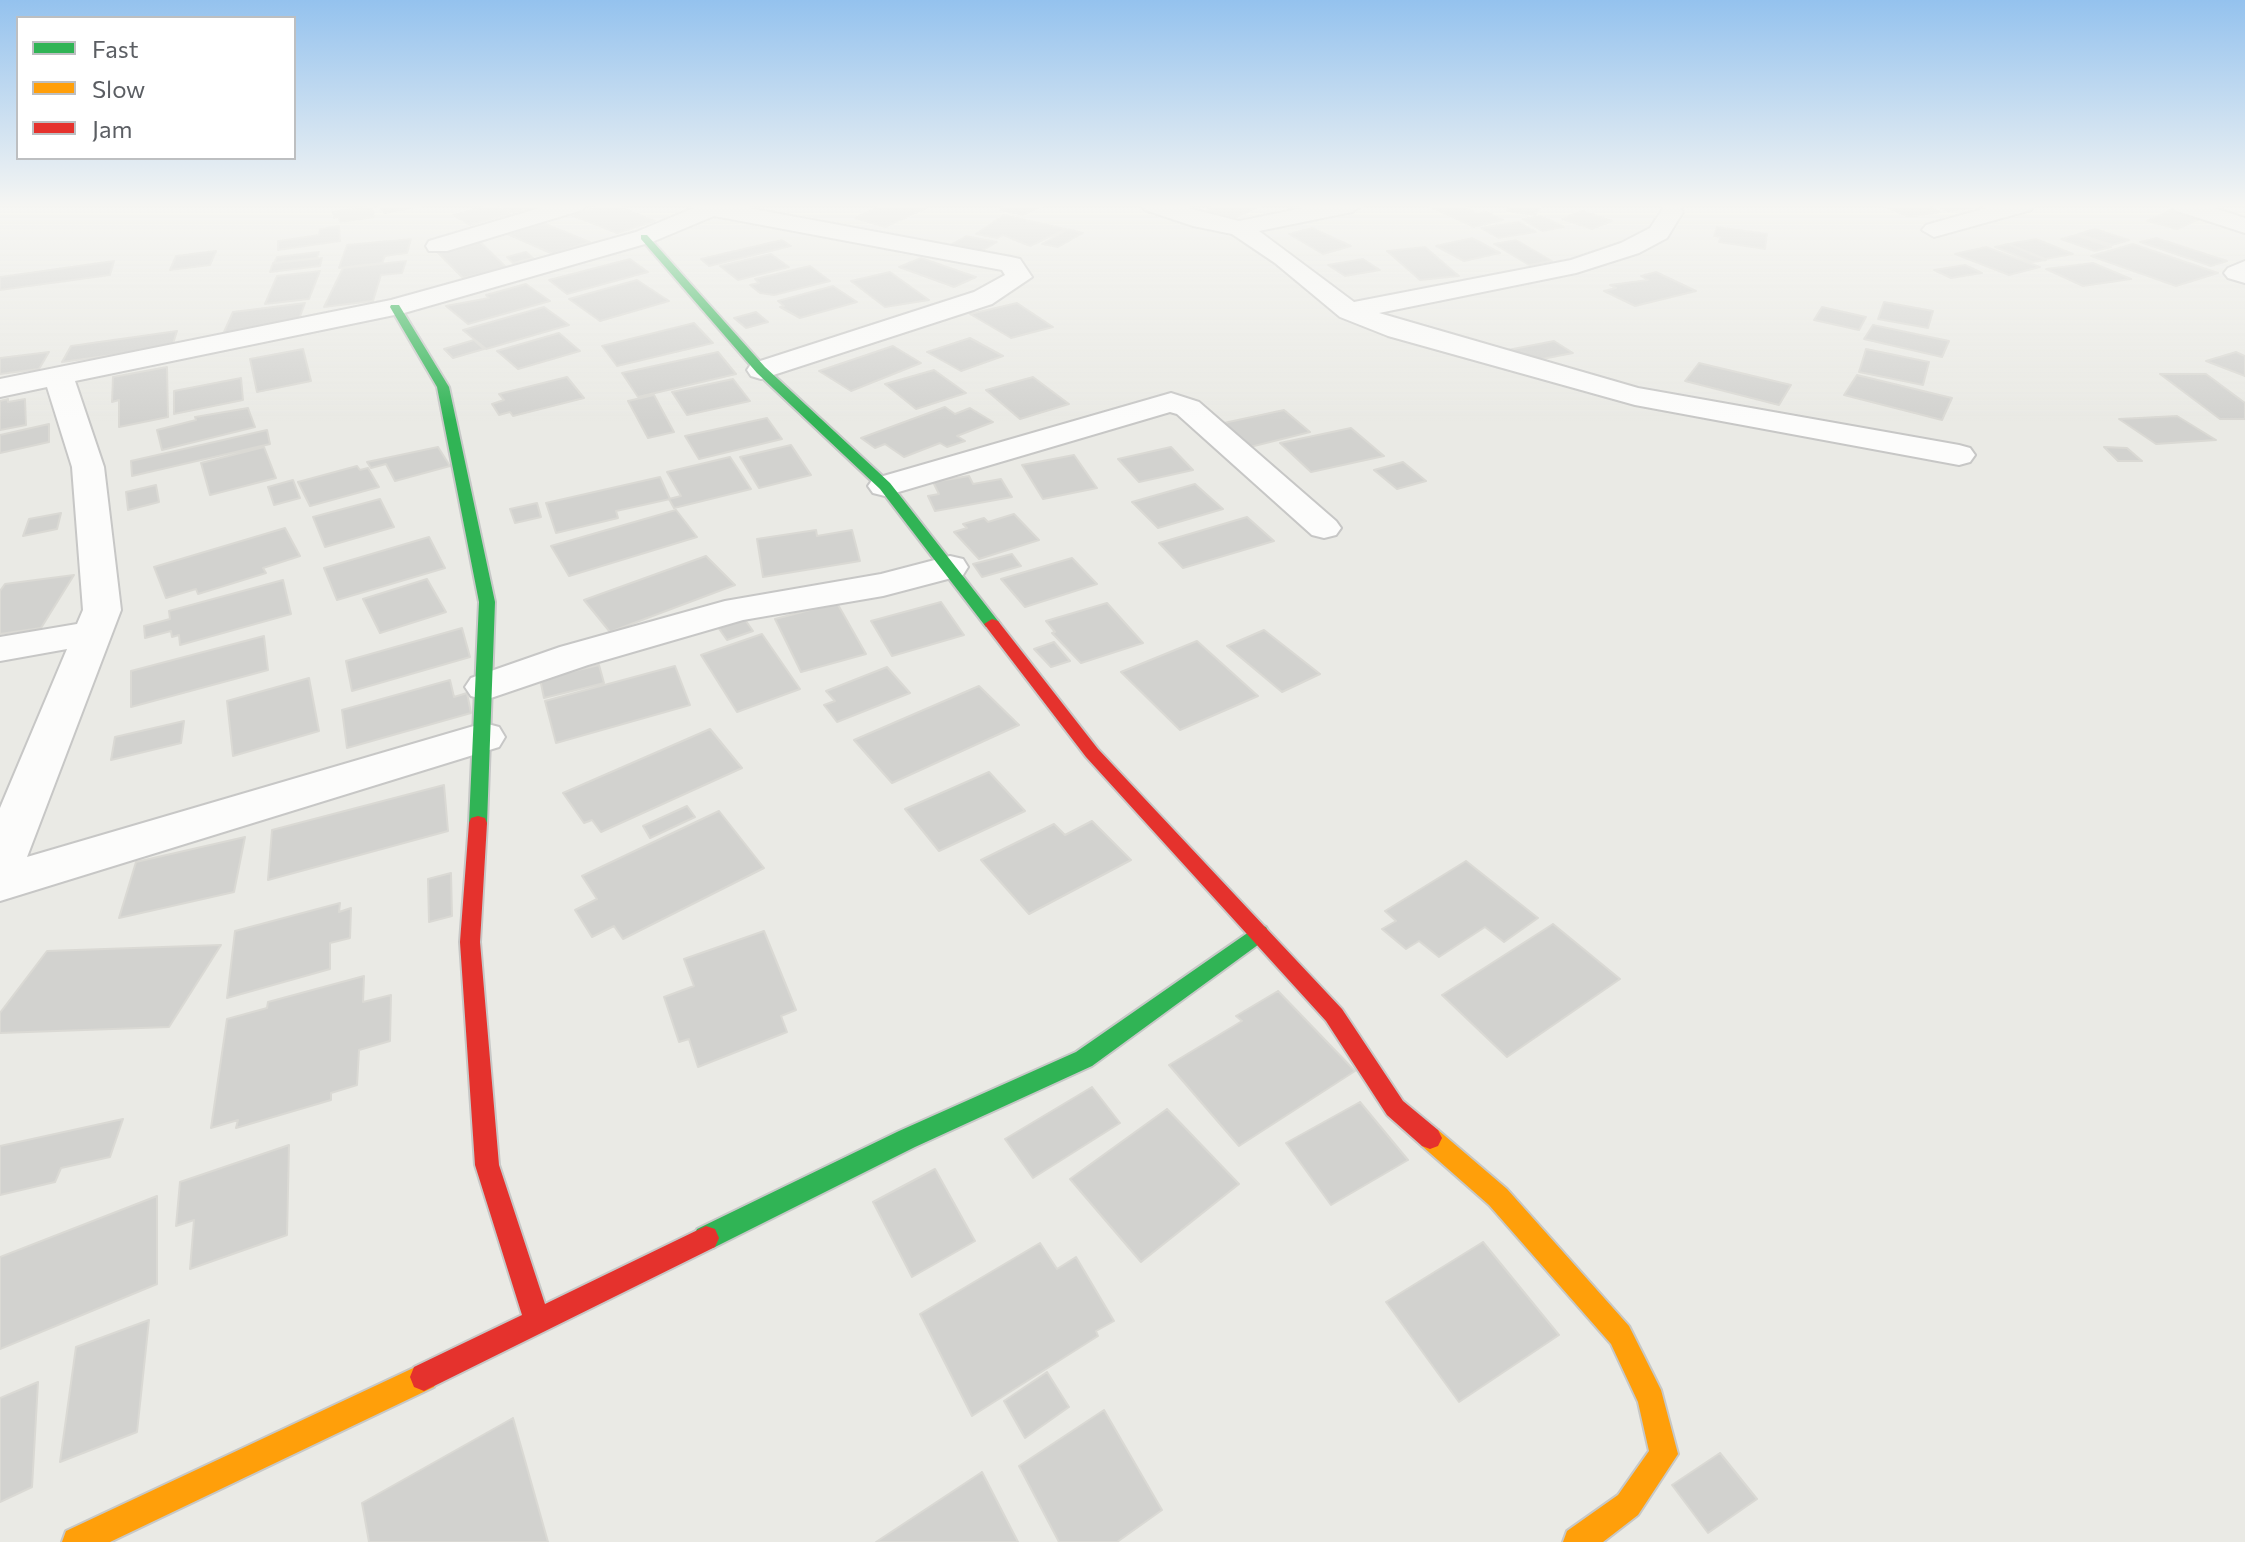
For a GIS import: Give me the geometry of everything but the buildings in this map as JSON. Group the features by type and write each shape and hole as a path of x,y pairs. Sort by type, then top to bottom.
{"street":[{"path":"0,388 395,307 502,277"},
{"path":"679,277 761,370 885,486 1092,753 1334,1015 1395,1108 1498,1197 1620,1335 1651,1400 1664,1454 1628,1505 1578,1542"},
{"path":"761,370 983,298 1019,277"},
{"path":"1307,277 1349,311 1398,330 1635,396 1959,455"},
{"path":"1349,311 1521,277"},
{"path":"395,307 443,387 487,602 484,737 470,942 487,1165 538,1322"},
{"path":"0,865 102,610 88,467 59,378"},
{"path":"885,486 1171,402 1188,408 1324,528"},
{"path":"485,687 574,656 738,609 883,585 950,567"},
{"path":"0,649 94,633"},
{"path":"0,883 484,737"},
{"path":"77,1542 538,1322 907,1139 1084,1059 1259,933"}],"traffic: fast":[{"path":"679,277 761,370 885,486 992,624"},
{"path":"395,307 443,387 487,602 478,823"},
{"path":"706,1238 907,1139 1084,1059 1259,933"}],"traffic: slow":[{"path":"1430,1138 1498,1197 1620,1335 1651,1400 1664,1454 1628,1505 1578,1542"},
{"path":"77,1542 424,1377"}],"traffic: jam":[{"path":"992,624 1092,753 1334,1015 1395,1108 1430,1138"},
{"path":"478,823 470,942 487,1165 538,1322"},
{"path":"424,1377 706,1238"}]}
